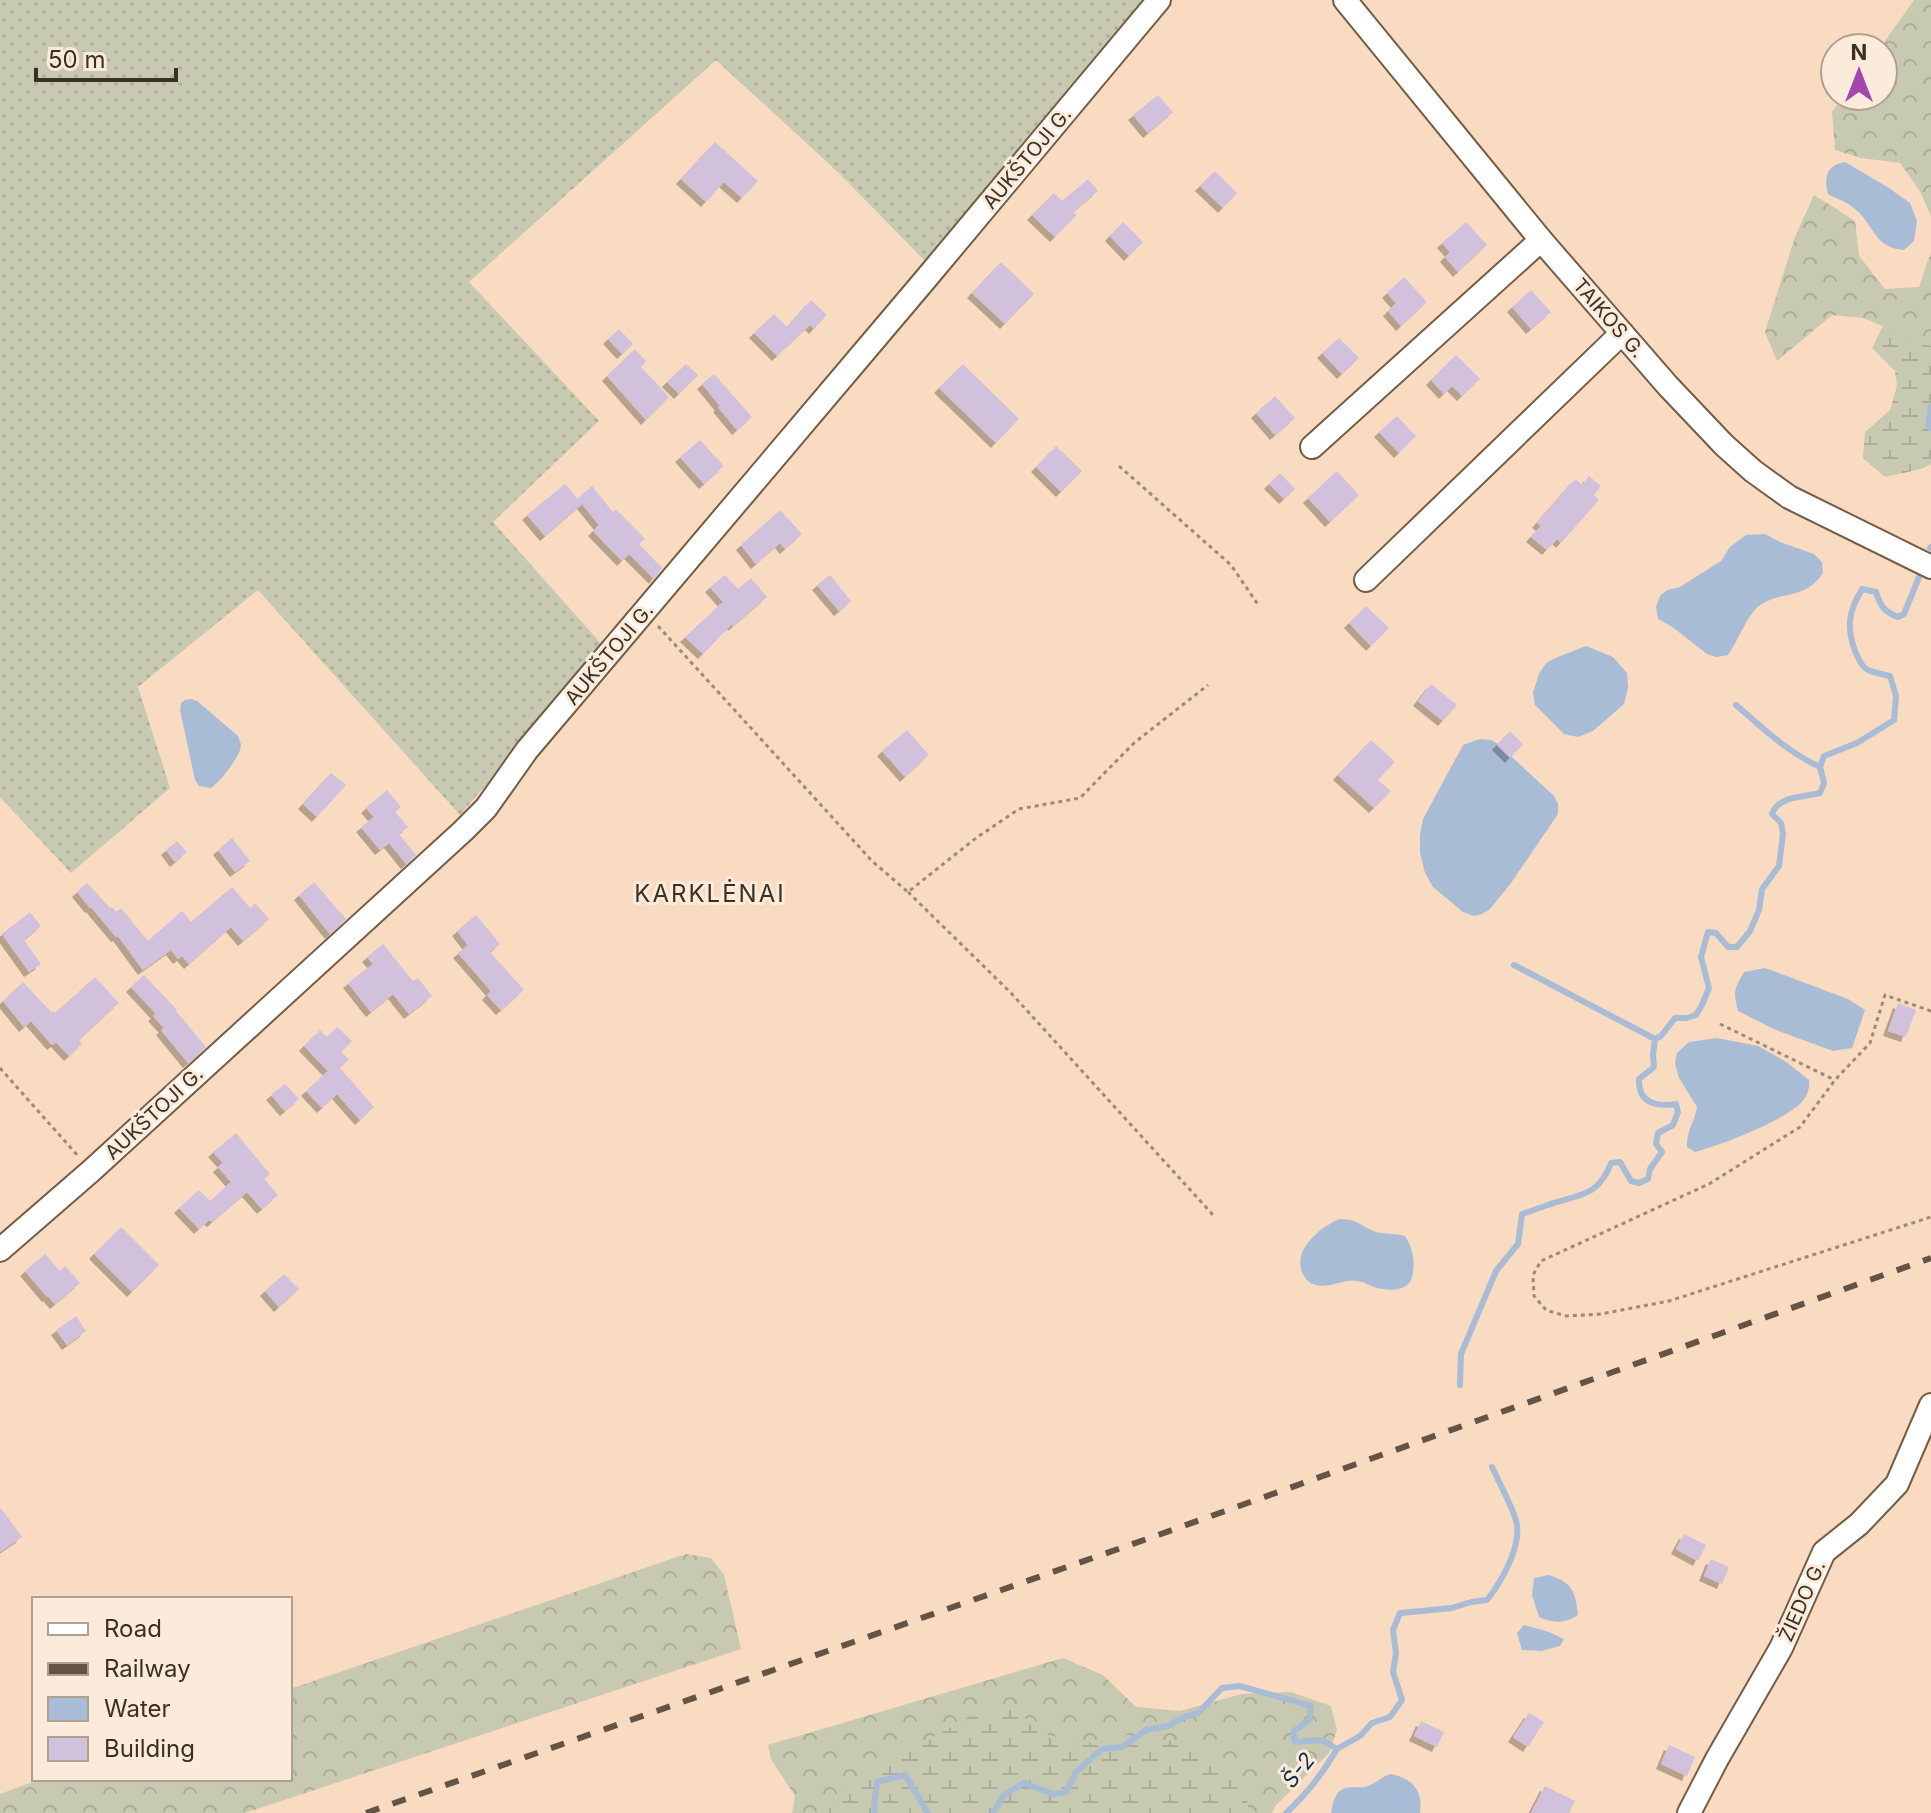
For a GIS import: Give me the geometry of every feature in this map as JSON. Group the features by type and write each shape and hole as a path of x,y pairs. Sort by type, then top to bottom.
{"street":[{"name":"AUKŠTOJI G.","path":"0,1250 91,1171 486,808 527,750 1159,0"},
{"name":"TAIKOS G.","path":"1345,0 1541,240 1668,386 1724,445 1789,497 1931,567"},
{"path":"1312,447 1541,240"},
{"path":"1366,580 1622,333"},
{"name":"ŽIEDO G.","path":"1689,1813 1781,1648 1824,1552 1859,1524 1897,1484 1931,1405"}],"path":[{"path":"1119,466 1231,565 1259,606"},
{"path":"645,611 872,861 1011,993 1214,1216"},
{"path":"908,892 976,838 1019,809 1080,798 1134,743 1208,685"},
{"path":"1931,1011 1885,995 1870,1043 1835,1080 1800,1127 1709,1184 1541,1261 1533,1275 1534,1296 1546,1310 1566,1316 1601,1314 1669,1301 1931,1217"},
{"path":"1720,1024 1835,1080"},
{"path":"0,1068 91,1171"}],"green space":[{"path":"0,0 1149,0 926,262 840,174 716,60 469,282 599,421 493,522 604,647 460,815 258,590 138,687 170,788 71,873 0,797"},
{"path":"1914,0 1931,0 1931,216 1920,191 1900,163 1861,158 1835,150 1832,112 1899,112 1899,32 1891,32"},
{"path":"1814,195 1855,221 1859,256 1885,289 1919,287 1931,252 1931,346 1863,318 1832,315 1777,361 1765,332 1795,237"},
{"path":"1883,326 1931,346 1931,464 1885,477 1863,458 1865,432 1890,410 1897,386 1895,371 1872,348"},
{"path":"686,1554 711,1558 724,1575 741,1649 245,1813 0,1813 0,1794 36,1781 292,1781 292,1688"},
{"path":"1063,1658 1103,1675 1136,1707 1180,1711 1242,1694 1291,1692 1331,1706 1337,1730 1329,1753 1276,1805 1272,1813 1245,1813 1248,1807 1121,1734 1079,1745 1034,1730 970,1716 925,1742 879,1759 856,1784 818,1813 792,1813 795,1796 771,1759 768,1745"},
{"path":"1017,1707 1034,1730 1079,1745 1121,1734 1179,1742 1242,1770 1248,1807 1245,1813 818,1813 856,1784 879,1759 925,1742 970,1716"}],"water":[{"path":"1845,162 1910,203 1917,221 1914,241 1904,250 1885,244 1859,212 1828,194 1826,183 1830,169"},
{"path":"1765,534 1814,554 1822,562 1823,573 1802,591 1771,599 1758,607 1728,655 1716,657 1707,654 1658,619 1656,607 1660,596 1667,590 1680,587 1721,561 1730,547 1746,535"},
{"path":"1586,646 1613,657 1627,673 1628,688 1624,704 1593,731 1578,737 1564,734 1535,705 1533,692 1546,663"},
{"path":"191,699 238,736 240,743 232,765 211,788 199,786 195,780 180,710 181,703"},
{"path":"1480,739 1498,744 1554,796 1558,814 1490,909 1474,916 1463,912 1433,887 1425,873 1420,853 1420,835 1423,819 1463,745"},
{"path":"1765,968 1848,999 1865,1010 1852,1048 1833,1051 1776,1030 1738,1011 1735,991 1744,972"},
{"path":"1717,1038 1758,1046 1785,1061 1809,1080 1808,1089 1801,1103 1779,1118 1695,1152 1687,1147 1687,1142 1697,1107 1679,1078 1675,1063 1677,1053 1689,1042"},
{"path":"1339,1219 1353,1221 1375,1232 1405,1236 1414,1262 1409,1283 1399,1289 1387,1290 1359,1281 1318,1286 1308,1281 1301,1267 1304,1250 1315,1235"},
{"path":"1549,1575 1563,1581 1571,1589 1578,1615 1558,1622 1539,1617 1532,1595 1534,1578"},
{"path":"1524,1625 1564,1639 1560,1646 1541,1651 1522,1650 1517,1633"},
{"path":"1391,1774 1411,1782 1415,1787 1420,1798 1420,1813 1331,1813 1335,1798 1343,1789 1366,1787"}],"building":[{"path":"1158,95 1173,112 1148,133 1133,115"},
{"path":"715,142 758,181 742,198 724,182 706,202 681,179"},
{"path":"1215,171 1237,193 1223,208 1200,186"},
{"path":"1088,179 1098,191 1073,212 1077,215 1055,237 1032,215 1054,193 1062,201"},
{"path":"1123,222 1143,242 1129,256 1110,236"},
{"path":"1466,222 1487,245 1458,272 1445,257 1450,252 1442,243"},
{"path":"1001,262 1034,294 1005,324 972,293"},
{"path":"1404,277 1427,302 1401,326 1388,311 1396,303 1387,293"},
{"path":"1531,290 1551,312 1531,329 1512,307"},
{"path":"811,300 827,315 814,329 810,325 777,356 754,333 774,314 787,327"},
{"path":"619,329 633,344 622,354 608,339"},
{"path":"1339,338 1359,358 1342,374 1322,353"},
{"path":"635,349 646,361 641,367 669,397 646,420 607,376"},
{"path":"1456,355 1480,379 1462,396 1452,386 1444,394 1431,380"},
{"path":"686,364 698,375 679,394 667,382"},
{"path":"963,364 1019,419 996,443 939,388"},
{"path":"714,374 752,417 737,430 702,384"},
{"path":"1275,396 1295,418 1275,435 1256,413"},
{"path":"1397,416 1416,436 1399,453 1379,432"},
{"path":"700,440 724,466 704,484 680,457"},
{"path":"1056,446 1082,471 1061,492 1036,467"},
{"path":"1337,471 1359,495 1330,522 1308,498"},
{"path":"1280,473 1295,489 1284,499 1269,484"},
{"path":"1589,476 1601,486 1594,495 1599,500 1561,543 1557,539 1547,550 1531,537 1541,526 1537,523 1575,479 1582,485"},
{"path":"565,484 581,503 578,498 592,486 613,512 616,509 645,539 639,544 662,568 654,579 629,554 622,561 593,531 599,525 582,504 545,536 527,515"},
{"path":"780,510 802,534 785,549 780,543 756,564 741,545"},
{"path":"725,575 738,589 751,578 767,597 732,624 703,654 685,637 723,602 710,587"},
{"path":"830,575 851,601 839,611 817,585"},
{"path":"1366,606 1389,628 1371,646 1349,623"},
{"path":"1431,684 1457,705 1443,721 1418,701"},
{"path":"907,730 929,755 905,777 882,751"},
{"path":"1510,731 1523,744 1510,758 1497,745"},
{"path":"1371,740 1395,762 1378,780 1391,791 1374,808 1338,775"},
{"path":"331,773 346,785 317,817 303,804"},
{"path":"387,790 401,807 395,812 408,827 399,834 416,855 406,864 389,843 380,850 361,827 374,817 366,808"},
{"path":"232,838 250,861 235,872 218,850"},
{"path":"177,841 187,852 175,862 166,850"},
{"path":"314,882 346,919 330,934 299,895"},
{"path":"87,883 110,908 116,912 121,908 148,941 182,911 191,922 232,887 250,908 255,903 269,919 243,941 231,927 189,964 182,956 178,959 171,950 143,970 118,936 77,892"},
{"path":"30,912 41,926 24,940 41,964 29,972 2,934"},
{"path":"476,915 500,944 490,952 524,990 501,1010 487,995 491,991 458,953 468,945 457,931"},
{"path":"383,944 413,981 418,978 432,996 409,1014 393,994 371,1012 348,983 373,964 367,957"},
{"path":"144,975 206,1047 188,1063 161,1030 164,1028 153,1016 156,1014 131,987"},
{"path":"95,977 119,1003 79,1040 82,1044 69,1056 56,1042 52,1045 31,1021 24,1027 3,1001 23,982 55,1013"},
{"path":"1898,1003 1916,1010 1906,1037 1888,1031"},
{"path":"337,1027 352,1041 341,1052 349,1059 340,1068 374,1107 360,1120 337,1094 322,1108 306,1091 328,1071 304,1046 320,1030 327,1037"},
{"path":"285,1084 299,1099 285,1111 271,1095"},
{"path":"236,1133 270,1174 264,1179 278,1195 262,1209 247,1192 199,1229 179,1208 199,1190 210,1201 231,1182 218,1167 223,1163 213,1152"},
{"path":"121,1227 159,1265 132,1292 94,1254"},
{"path":"45,1254 60,1271 65,1266 80,1283 55,1304 25,1271"},
{"path":"284,1274 299,1289 279,1307 265,1291"},
{"path":"76,1316 86,1331 67,1345 56,1330"},
{"path":"0,1507 22,1537 0,1552"},
{"path":"1684,1534 1706,1545 1698,1561 1676,1549"},
{"path":"1711,1559 1729,1567 1722,1584 1704,1576"},
{"path":"1529,1713 1544,1722 1528,1747 1513,1737"},
{"path":"1421,1721 1444,1732 1437,1747 1414,1736"},
{"path":"1669,1745 1695,1757 1687,1776 1661,1764"},
{"path":"1545,1786 1575,1801 1569,1813 1531,1813"}],"waterway":[{"path":"1931,406 1928,426 1931,429"},
{"path":"1460,1385 1461,1354 1496,1271 1518,1244 1522,1214 1593,1189 1611,1163 1620,1162 1631,1181 1639,1183 1648,1179 1650,1169 1662,1152 1656,1144 1658,1133 1673,1125 1678,1112 1676,1104 1650,1102 1639,1087 1639,1079 1654,1067 1655,1039 1675,1018 1696,1015 1702,1005 1709,988 1701,957 1708,932 1716,933 1728,947 1737,947 1750,931 1759,910 1762,889 1779,866 1783,834 1781,823 1772,814 1775,808 1792,798 1820,793 1824,783 1820,767 1824,756 1857,743 1894,720 1896,696 1890,676 1871,671 1862,664 1852,642 1850,619 1862,589 1876,592 1889,613 1898,617 1904,614 1919,577"},
{"path":"1736,705 1786,747 1820,767"},
{"path":"1514,965 1655,1039"},
{"path":"993,1813 1004,1795 1024,1783 1053,1794 1066,1792 1076,1772 1102,1749 1122,1747 1146,1730 1168,1726 1198,1713 1222,1688 1240,1686 1311,1706 1310,1719 1293,1732 1295,1742 1322,1740 1337,1749 1360,1736 1372,1723 1390,1717 1402,1700 1393,1672 1396,1653 1393,1630 1400,1613 1452,1608 1487,1600 1508,1565 1516,1545 1517,1525 1492,1467"},
{"name":"Š-2","path":"1286,1813 1314,1783 1337,1749"},
{"path":"875,1813 877,1782 905,1775 928,1813"}],"railway":[{"path":"366,1813 1161,1534 1931,1258"}],"district":[{"name":"KARKLĖNAI","path":"710,893"}]}
